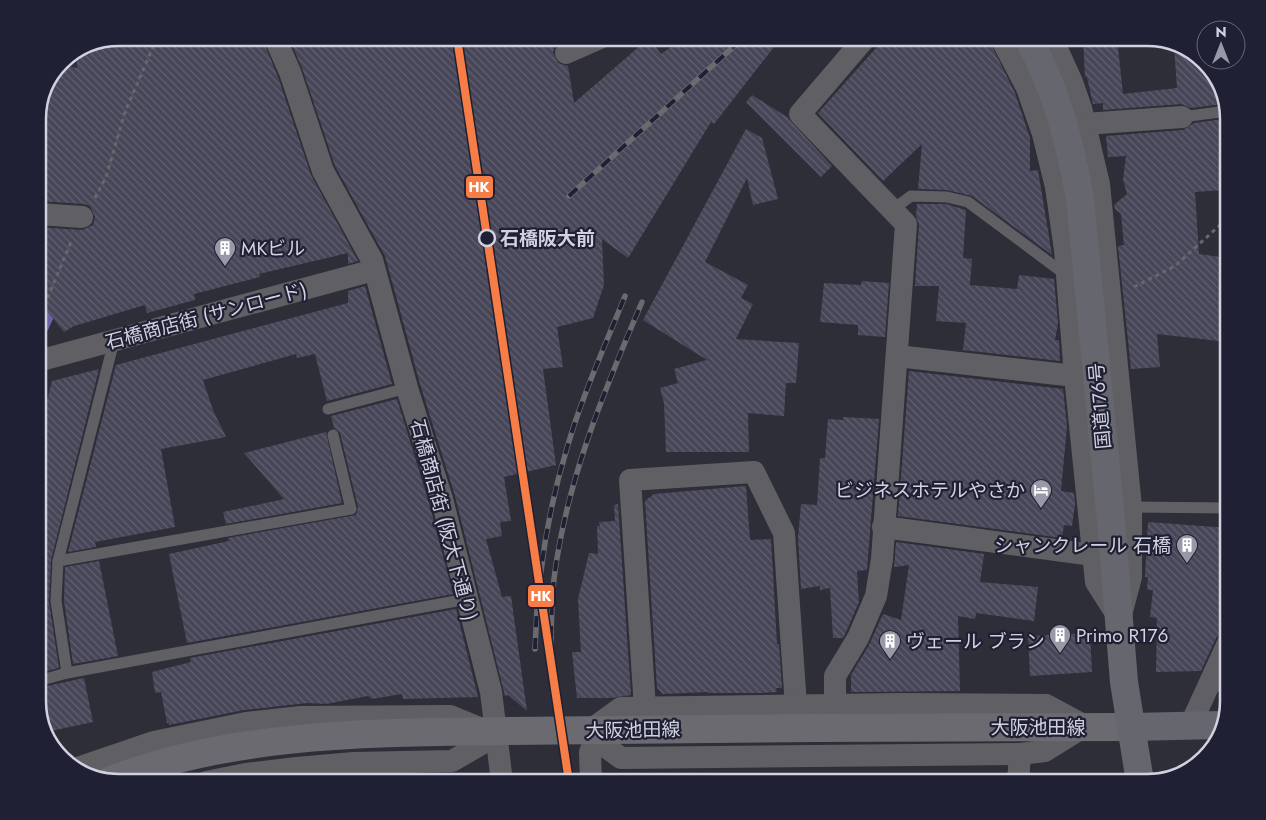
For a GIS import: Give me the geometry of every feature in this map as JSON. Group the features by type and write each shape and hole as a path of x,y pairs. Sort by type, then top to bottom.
{"highway":[{"name":"国道176号","path":"1032,46 1056,96 1071,147 1080,199 1120,619 1124,682 1139,774"},
{"path":"1131,727 1215,724"}],"main road":[{"name":"大阪池田線","path":"133,774 215,751 270,741 314,736 404,732 1131,727"}],"street":[{"name":"石橋商店街 (阪大下通り)","path":"279,46 290,72 324,171 373,265 407,388 442,499 490,692 501,774"},
{"path":"566,53 582,46"},
{"path":"835,705 835,676 858,638 876,596 882,559 906,224 800,114 858,46"},
{"path":"1005,46 1027,88 1039,123 1056,187 1067,276 1096,582 1120,619"},
{"path":"1056,46 1072,82 1083,116 1099,184 1131,506 1130,578 1120,619"},
{"path":"1039,123 1083,116 1182,117"},
{"path":"46,215 82,217"},
{"name":"石橋商店街 (サンロード)","path":"46,358 114,341 373,265"},
{"path":"897,356 1075,376"},
{"path":"645,708 630,480 754,472 784,532 796,706"},
{"path":"883,527 1094,555"},
{"path":"1190,726 1220,660"},
{"path":"86,765 154,742 246,724 300,718 450,716 497,735 592,737 621,758 1020,754 1045,751 1085,726 1046,705 620,708 592,737 591,774"},
{"path":"273,721 281,770"},
{"path":"256,774 354,763 425,752 452,761 497,735"},
{"path":"1019,774 1020,754"}],"lane":[{"path":"1182,117 1219,112"},
{"path":"892,210 911,196 947,197 968,202 1067,276"},
{"path":"67,673 56,601 58,561 114,341"},
{"path":"328,409 407,388"},
{"path":"58,561 351,509 333,435"},
{"path":"1131,506 1220,508"},
{"path":"46,679 67,673 467,599"},
{"path":"424,716 425,752"}],"path":[{"path":"46,301 82,217 106,176 126,112 154,46"},
{"path":"1111,299 1175,266 1220,225"}],"building":[{"path":"119,46 265,46 278,77 311,175 358,261 348,264 348,253 259,274 260,277 194,294 195,300 147,313 145,305 74,326 64,332 46,310 46,228 82,230 93,225 95,217 90,206 46,202 46,114 54,87 61,75 69,67 77,68 77,60 91,52"},
{"path":"292,46 555,46 553,52 558,63 568,66 574,103 640,46 655,46 661,54 672,46 775,46 714,124 711,122 628,258 602,239 604,285 593,318 557,327 563,367 543,369 556,465 504,477 511,521 500,522 502,536 486,539 502,597 511,596 527,711 508,695 505,696 455,496 420,384 385,256 335,166 302,68"},
{"path":"878,46 992,46 1015,93 1030,138 1030,171 1038,170 1052,255 972,196 947,190 918,189 922,144 883,181 818,113"},
{"path":"1083,46 1118,46 1123,94 1177,88 1174,52 1195,64 1196,70 1202,71 1212,87 1218,105 1191,108 1181,104 1103,110 1103,103 1093,104 1087,77 1085,77"},
{"path":"752,95 787,117 832,166 821,177 746,102"},
{"path":"1220,120 1220,190 1195,192 1199,254 1220,257 1220,341 1157,334 1160,367 1131,369 1118,246 1124,245 1121,214 1115,209 1114,205 1127,194 1123,180 1126,156 1108,157 1106,136 1183,130 1194,123"},
{"path":"746,129 762,138 778,199 753,205 747,178 705,262 748,285 741,298 753,304 736,339 799,343 796,383 786,383 784,416 748,413 749,452 666,452 664,403 660,388 678,383 674,369 707,360 643,320"},
{"path":"917,204 946,204 966,210 963,258 972,259 970,285 1017,289 1019,275 1054,279 1058,323 1055,340 1059,340 1060,361 963,350 966,323 936,321 939,286 915,286 919,225 916,216"},
{"path":"862,281 889,283 885,337 858,335 858,325 820,322 824,283 861,285"},
{"path":"365,286 392,384 327,401 315,354 297,358 296,354 203,380 213,410 226,437 161,449 175,527 95,542 96,547 68,552 116,365 348,303 348,291"},
{"path":"99,369 51,560 49,602 59,668 46,671 46,403 52,381"},
{"path":"909,371 1063,389 1067,426 1061,491 1074,493 1075,504 1072,526 1064,525 1062,538 898,516"},
{"path":"397,399 429,503 453,594 187,643 169,554 229,541 228,538 356,515 358,507 340,433 334,428 331,416"},
{"path":"843,417 879,419 867,570 857,571 859,602 843,638 833,638 830,588 820,590 820,586 801,589 798,538 801,504 817,505 820,458 825,458 828,419 843,420"},
{"path":"326,432 342,503 226,524 223,512 284,499 244,453"},
{"path":"746,486 750,540 771,539 777,644 779,644 782,688 776,688 777,692 758,693 708,692 663,694 657,688 645,501 654,494"},
{"path":"618,504 631,695 612,698 577,698 572,652 581,652 578,599 589,553 598,554 597,526 600,526 599,522 615,521 614,505"},
{"name":"シャンクレール 石橋","path":"1148,522 1220,527 1220,634 1216,638 1201,671 1156,672 1157,618 1150,617 1153,590 1147,590 1148,577 1145,577"},
{"path":"896,542 984,554 980,582 1038,587 1034,621 976,613 975,619 958,616 960,691 851,692 851,675 869,645 883,614 901,620 909,565 894,567"},
{"path":"99,561 118,656 73,664 64,601 65,567"},
{"path":"456,609 478,697 403,699 402,694 372,699 368,696 326,704 307,703 244,710 169,725 161,692 155,693 152,672 191,662 190,658"},
{"name":"Primo R176","path":"1090,633 1092,672 1030,676 1028,636"},
{"path":"84,678 93,722 53,731 46,706 46,686"}],"waterway":[{"path":"46,324 55,304"}],"railway":[{"path":"569,196 734,46"},
{"path":"535,649 544,547 560,473 580,409 625,296"},
{"path":"551,659 554,579 567,507 588,438 642,302"}],"transit line":[{"name":"HK","path":"458,46 568,774"}],"place":[{"name":"石橋阪大前","path":"487,238"},
{"name":"MKビル","path":"225,267"},
{"name":"ビジネスホテルやさか","path":"1041,509"},
{"name":"シャンクレール 石橋","path":"1187,564"},
{"name":"Primo R176","path":"1060,654"},
{"name":"ヴェール ブラン","path":"890,660"}]}
